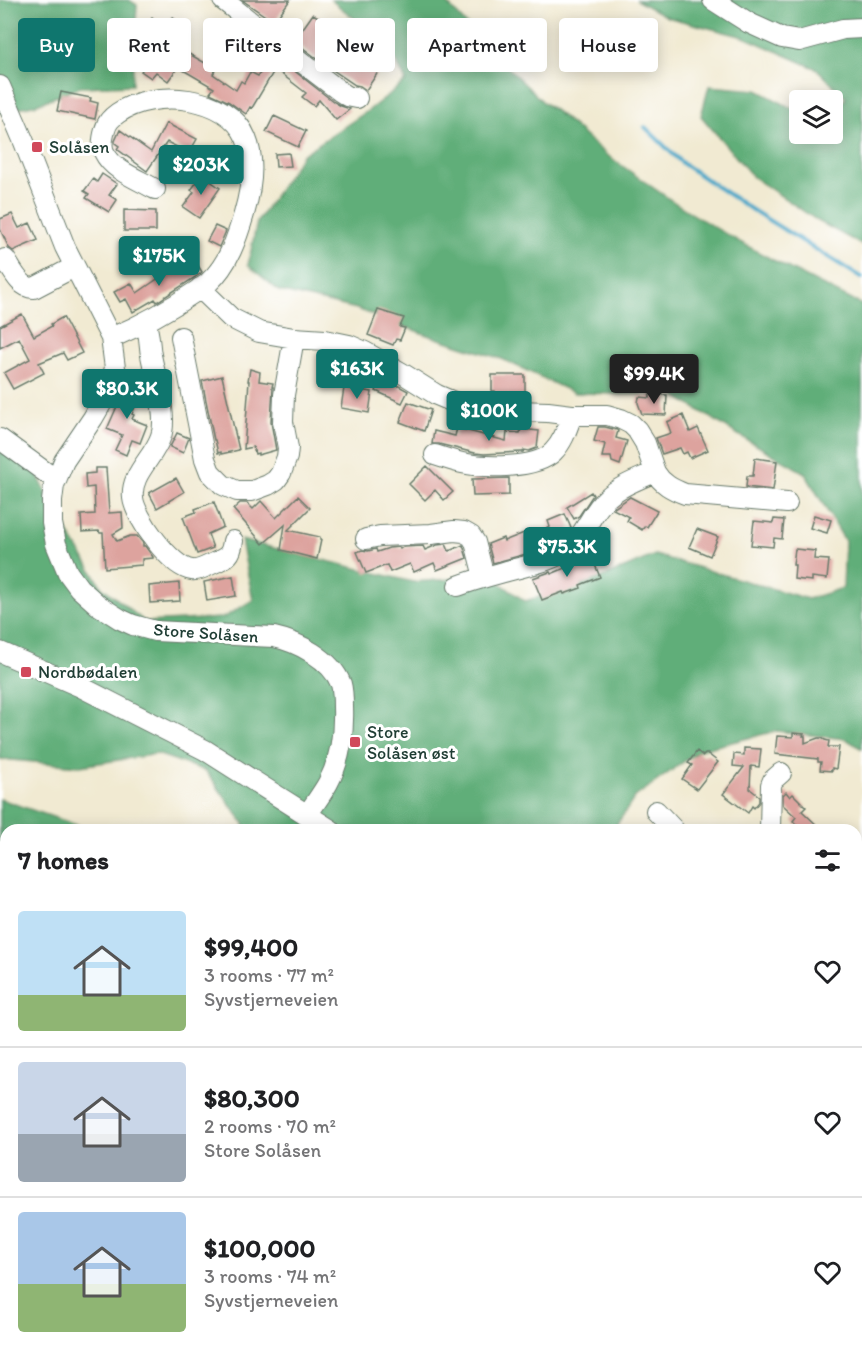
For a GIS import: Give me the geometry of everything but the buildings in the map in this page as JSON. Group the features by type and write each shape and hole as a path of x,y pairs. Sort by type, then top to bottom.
{"street":[{"path":"223,0 347,96 357,98"},
{"path":"713,0 749,23 782,38 799,41 843,29 862,28"},
{"name":"Store Solåsen","path":"0,86 65,247 111,338 115,368 108,392 64,461 54,485 52,523 56,544 68,573 79,588 98,605 133,625 155,631 274,637 306,648 327,665 341,685 344,723 340,752 328,783 308,814"},
{"path":"111,338 145,323 182,301 209,283 225,263 238,237 247,201 252,169 246,136 236,123 222,112 192,100 158,98 126,107 111,117 107,124 102,140 103,150 111,162 120,169 155,189"},
{"path":"5,259 23,285 29,288 34,288 75,267"},
{"path":"200,288 231,318 259,332 349,345 402,373 437,395 456,403 487,410 607,415 621,419 637,430 645,443 659,479 672,489 685,494 787,503"},
{"path":"145,323 148,328 162,410 162,433 158,444 134,481 135,507 144,526 171,557 183,567 192,570 202,569 229,556 233,541"},
{"path":"181,337 205,459 210,472 223,485 237,491 252,492 276,480 287,457 288,448 283,422 284,396 294,338"},
{"path":"435,455 475,465 504,466 537,462 554,451 565,436 572,415"},
{"path":"0,439 57,479"},
{"path":"458,586 537,563 567,550 578,540 606,499 620,488 655,472"},
{"path":"366,539 380,536 464,532 475,542 484,577"},
{"path":"0,652 81,687 179,736 322,824"},
{"path":"770,824 771,785 781,773"},
{"path":"656,811 668,824"}],"green space":[{"path":"0,0 129,0 137,5 136,18 107,18 107,72 133,72 132,85 80,87 37,104 0,112"},
{"path":"331,0 444,0 460,18 407,18 407,72 512,72 544,103 607,155 671,200 717,229 862,305 862,749 846,739 776,731 700,750 635,797 617,824 244,824 206,771 157,754 80,766 0,759 0,451 32,464 59,518 101,586 145,622 223,618 253,600 241,540 413,582 490,576 525,601 591,582 655,555 808,599 843,588 845,541 805,473 671,393 574,393 502,359 357,309 279,291 248,265 257,222 302,155 369,110 406,81 395,59 395,18 354,18"},
{"path":"636,0 862,0 862,245 818,221 753,177 701,116 709,86 757,90 789,107 789,144 843,144 843,102 846,98 843,90 838,90 817,69 744,37 667,17"},
{"path":"0,799 73,824 0,824"}],"waterway":[{"path":"645,127 682,163 749,208 862,278"}],"place":[{"name":"Solåsen","path":"37,147"},
{"name":"Nordbødalen","path":"26,672"},
{"name":"Store Solåsen øst","path":"355,742"}]}
